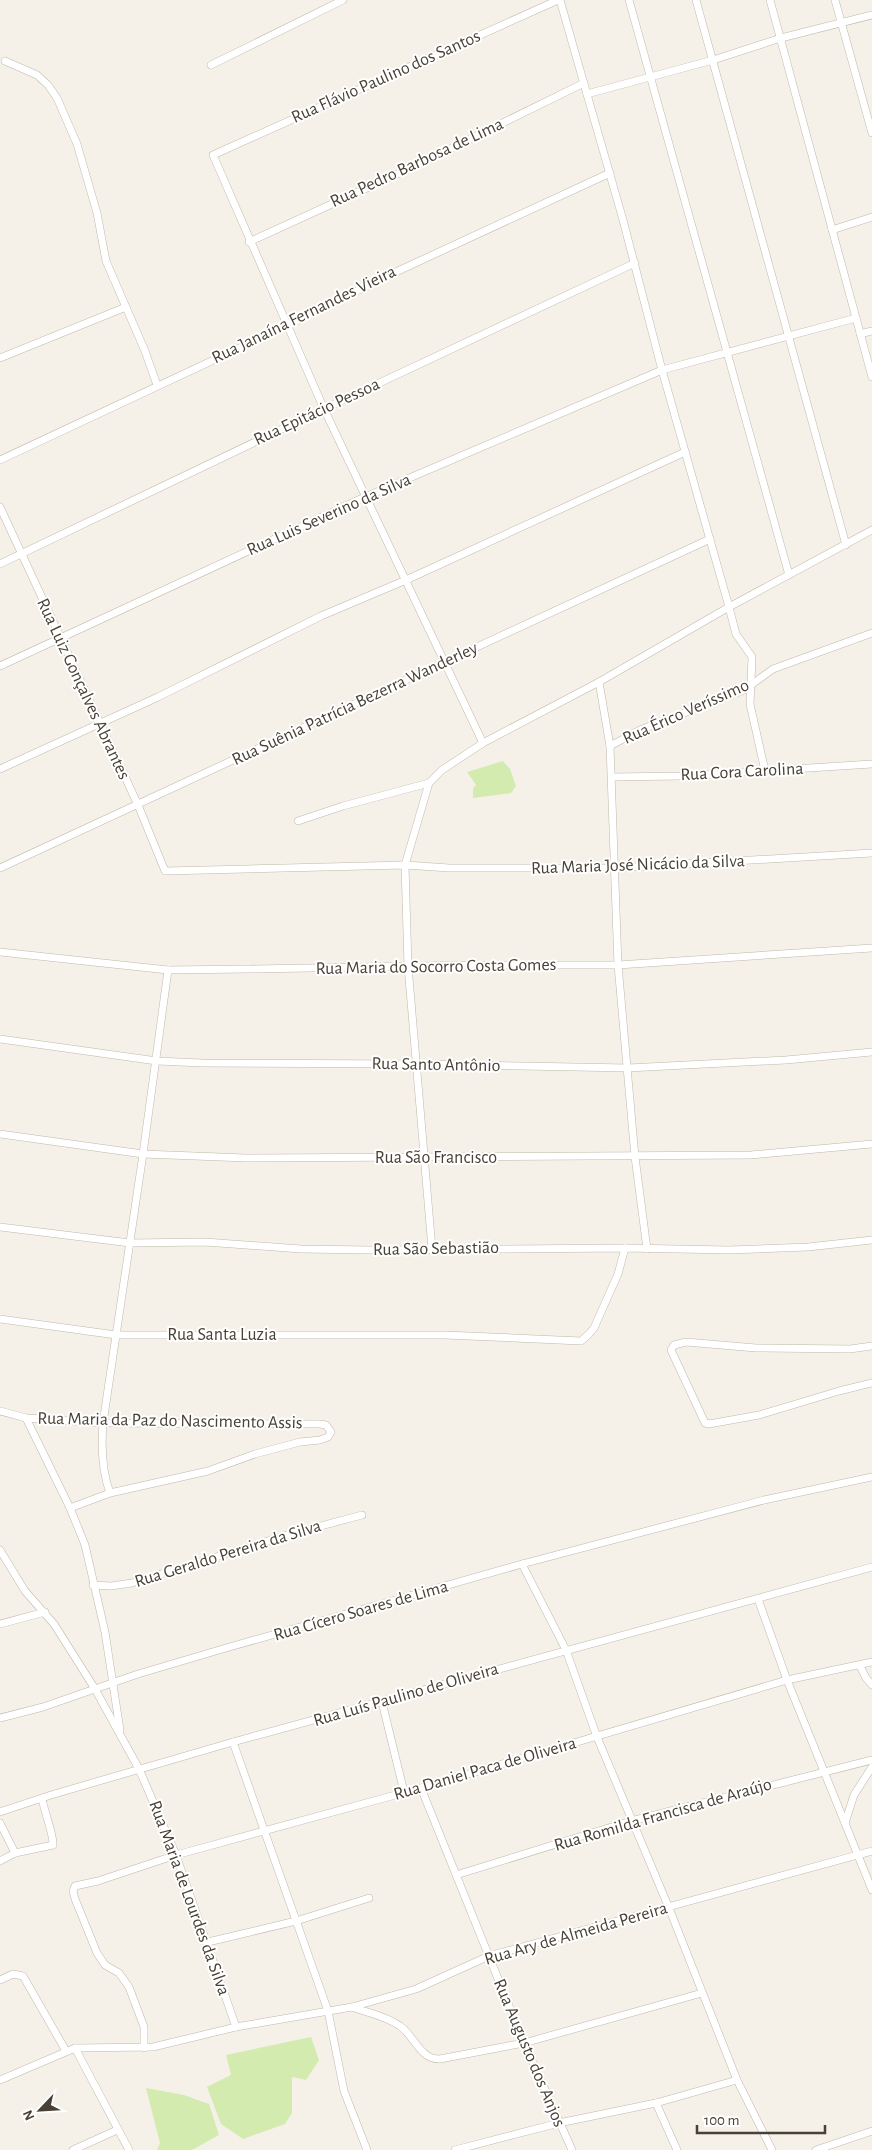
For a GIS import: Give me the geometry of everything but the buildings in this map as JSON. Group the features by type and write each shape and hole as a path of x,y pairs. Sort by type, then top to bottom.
{"street":[{"path":"211,65 343,0"},
{"path":"559,0 610,173 662,370 730,607 736,634 752,657 750,704 765,771"},
{"name":"Rua Flávio Paulino dos Santos","path":"249,242 213,155 559,0"},
{"path":"629,0 789,575"},
{"path":"696,0 846,545"},
{"path":"770,0 872,377"},
{"path":"835,0 872,132"},
{"path":"587,94 712,60 781,38 872,15"},
{"path":"5,62 37,75 48,85 57,98 77,144 97,213 106,261 157,385"},
{"name":"Rua Pedro Barbosa de Lima","path":"249,242 417,165 584,83"},
{"name":"Rua Janaína Fernandes Vieira","path":"0,460 286,326 385,277 610,173"},
{"path":"832,230 872,217"},
{"path":"249,242 324,409 483,742"},
{"name":"Rua Epitácio Pessoa","path":"0,564 635,263"},
{"path":"0,358 126,306"},
{"name":"Rua Luis Severino da Silva","path":"0,666 366,497 662,370 856,318"},
{"path":"860,334 872,331"},
{"path":"0,769 158,697 321,616 406,580 685,452"},
{"name":"Rua Luiz Gonçalves Abrantes","path":"0,507 138,805 165,871"},
{"path":"298,821 343,806 429,782 442,770 483,742 599,682 730,607 872,530"},
{"name":"Rua Suênia Patrícia Bezerra Wanderley","path":"0,868 710,539"},
{"name":"Rua Érico Veríssimo","path":"610,746 640,730 728,697 750,686 773,669 872,633"},
{"path":"599,682 610,746 616,868 618,965 636,1157 648,1249"},
{"name":"Rua Cora Carolina","path":"612,777 765,771 872,764"},
{"path":"429,782 404,865 408,966 432,1249"},
{"name":"Rua Maria José Nicácio da Silva","path":"165,871 404,865 468,868 616,868 872,853"},
{"name":"Rua Maria do Socorro Costa Gomes","path":"0,952 168,970 618,965 872,948"},
{"path":"70,1508 110,1493 102,1457 103,1423 168,970"},
{"name":"Rua Santo Antônio","path":"0,1039 156,1061 202,1063 416,1064 628,1068 786,1060 872,1052"},
{"name":"Rua São Francisco","path":"0,1134 143,1154 228,1158 751,1155 872,1144"},
{"name":"Rua São Sebastião","path":"0,1227 130,1243 205,1242 301,1249 625,1248 729,1250 808,1247 872,1240"},
{"name":"Rua Santa Luzia","path":"0,1319 116,1335 445,1335 581,1341 594,1328 618,1274 625,1248"},
{"path":"872,1346 850,1349 756,1348 686,1342 674,1345 671,1350 705,1423 709,1424 759,1414 839,1390 872,1383"},
{"name":"Rua Maria da Paz do Nascimento Assis","path":"0,1411 26,1418 103,1423 320,1424 330,1429 328,1437 320,1440 300,1442 255,1454 195,1474 110,1493"},
{"path":"26,1418 70,1508 85,1545 104,1627 121,1735"},
{"name":"Rua Cícero Soares de Lima","path":"0,1718 43,1708 113,1683 217,1651 522,1564 829,1484 872,1477"},
{"name":"Rua Geraldo Pereira da Silva","path":"93,1585 121,1586 277,1538 362,1515"},
{"name":"Rua Maria de Lourdes da Silva","path":"0,1550 25,1591 54,1624 95,1689 139,1769 176,1855 208,1942 236,2027"},
{"path":"522,1564 566,1650 597,1737 669,1908 737,2080 772,2150"},
{"name":"Rua Luís Paulino de Oliveira","path":"0,1812 233,1742 872,1567"},
{"path":"758,1599 787,1680 872,1890"},
{"path":"0,1624 45,1612"},
{"name":"Rua Daniel Paca de Oliveira","path":"144,2048 145,2030 129,1987 119,1973 105,1965 97,1953 73,1893 75,1886 98,1881 176,1855 264,1833 421,1788 787,1680 872,1662"},
{"path":"860,1666 872,1685"},
{"path":"382,1702 404,1792"},
{"path":"233,1742 328,2011 344,2091 367,2150"},
{"name":"Rua Romilda Francisca de Araújo","path":"456,1876 631,1821 872,1760"},
{"path":"845,1823 854,1795 872,1767"},
{"name":"Rua Augusto dos Anjos","path":"421,1788 524,2043 572,2150"},
{"path":"0,1861 15,1853 53,1845 42,1798"},
{"path":"0,1823 15,1853"},
{"name":"Rua Ary de Almeida Pereira","path":"0,2080 66,2051 84,2046 144,2048 160,2046 236,2027 352,2007 407,1992 488,1956 872,1851"},
{"path":"208,1942 296,1921 369,1898"},
{"path":"0,1980 13,1974 23,1976 66,2051"},
{"path":"352,2007 389,2019 400,2026 425,2054 435,2060 524,2043 702,1993"},
{"path":"75,2048 128,2150"},
{"path":"456,2150 559,2123 656,2103 737,2080"},
{"path":"656,2103 677,2150"},
{"path":"73,2150 117,2130"},
{"path":"816,2150 872,2131"}],"green space":[{"path":"503,761 510,769 516,786 511,793 473,798 473,788 476,785 467,772"},
{"path":"311,2037 319,2060 306,2080 292,2077 292,2113 285,2124 243,2139 221,2124 207,2087 231,2075 226,2055"},
{"path":"146,2088 184,2095 209,2104 219,2135 192,2150 157,2150 160,2143"}]}
